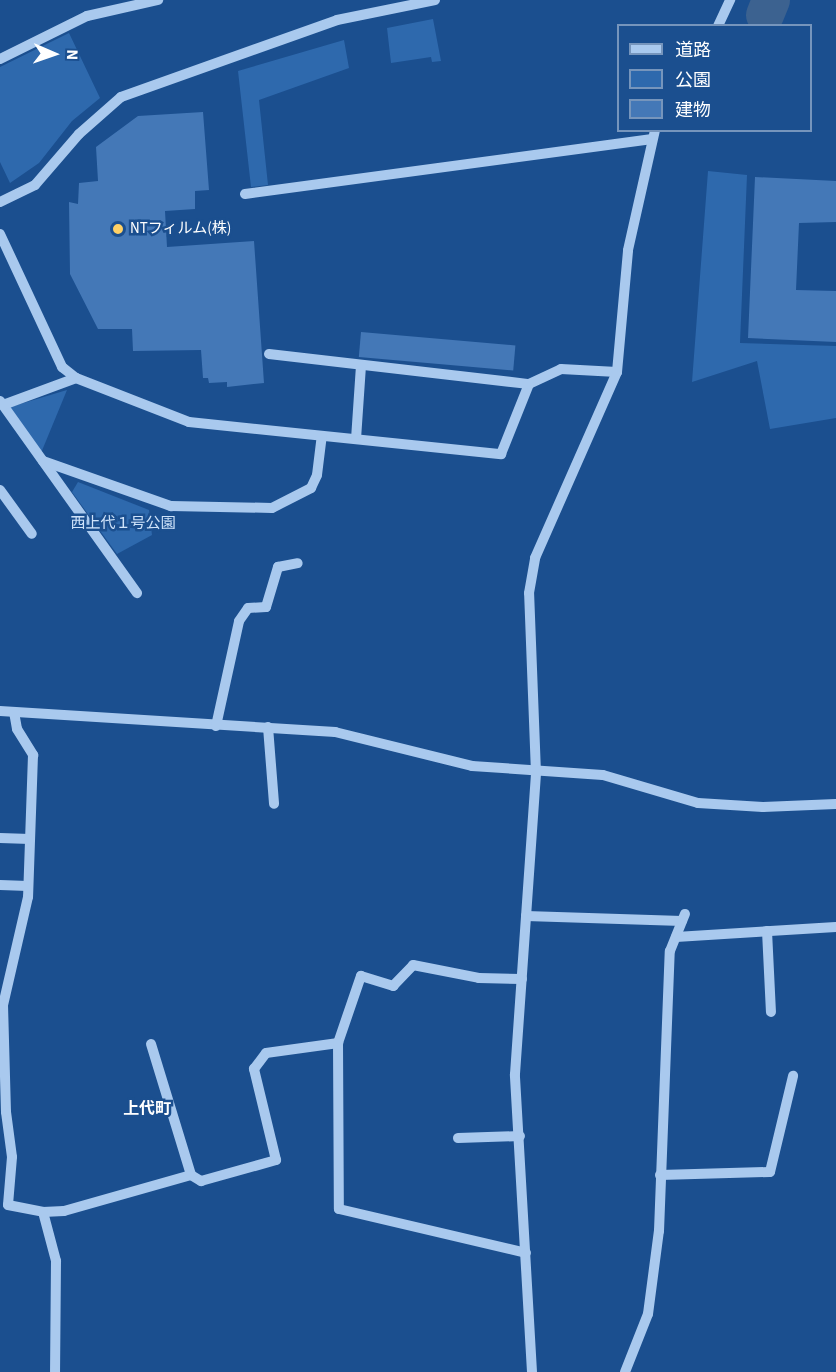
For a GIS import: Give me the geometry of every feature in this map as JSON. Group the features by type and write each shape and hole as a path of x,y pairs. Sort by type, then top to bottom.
{"street":[{"path":"0,59 87,16 158,0"},
{"path":"0,202 35,185 79,135 121,97 337,20 435,0"},
{"path":"719,24 730,0"},
{"path":"245,194 652,135 628,250 617,372 535,558 529,593 536,773 515,1074 532,1372"},
{"path":"0,234 62,367 76,378 189,422 501,454 529,384"},
{"path":"269,354 529,384 561,369 617,372"},
{"path":"356,439 361,366"},
{"path":"76,378 2,403 136,593"},
{"path":"43,461 171,506 272,508 311,488 317,475 322,436"},
{"path":"0,490 32,534"},
{"path":"216,726 239,621 248,608 266,607 278,567 298,563"},
{"path":"0,711 334,732 472,766 536,773 603,775 698,804 763,807 836,804"},
{"path":"14,712 16,729 33,755 28,886 3,1005 6,1112 12,1157 8,1205 43,1212 64,1211 191,1175"},
{"path":"268,727 274,804"},
{"path":"0,838 30,839"},
{"path":"0,885 28,886"},
{"path":"526,916 683,917 670,951 658,1231 648,1314 625,1372"},
{"path":"676,937 836,927"},
{"path":"767,931 771,1012"},
{"path":"522,979 478,978 413,965 393,986 361,976 338,1043 339,1209 526,1252"},
{"path":"151,1044 191,1175 201,1181 276,1160 254,1069 266,1053 338,1043"},
{"path":"660,1175 770,1172 793,1076"},
{"path":"458,1138 520,1136"},
{"path":"43,1212 56,1261 55,1372"}],"green space":[{"path":"433,19 441,61 432,62 431,57 391,63 387,28"},
{"path":"69,33 100,98 72,121 39,163 10,183 0,162 0,67"},
{"path":"344,40 349,68 259,100 268,185 251,187 238,71"},
{"path":"708,171 747,175 740,343 836,346 836,418 770,429 757,361 692,382"},
{"path":"67,390 41,453 10,407"},
{"name":"西上代１号公園","path":"78,482 149,510 152,535 117,554 72,492"}],"building":[{"name":"NTフィルム(株)","path":"203,112 209,190 195,191 195,209 165,211 167,247 254,241 264,383 227,387 227,382 209,383 208,378 203,378 201,350 133,351 132,329 98,329 70,274 69,202 78,204 79,183 98,181 96,147 138,116"},
{"path":"755,177 836,181 836,222 799,223 796,290 836,291 836,342 748,338"},
{"path":"361,332 515,346 513,370 359,357"}],"waterway":[{"path":"765,15 771,0"}],"place":[{"name":"NTフィルム(株)","path":"118,229"}],"district":[{"name":"上代町","path":"147,1109"}]}
